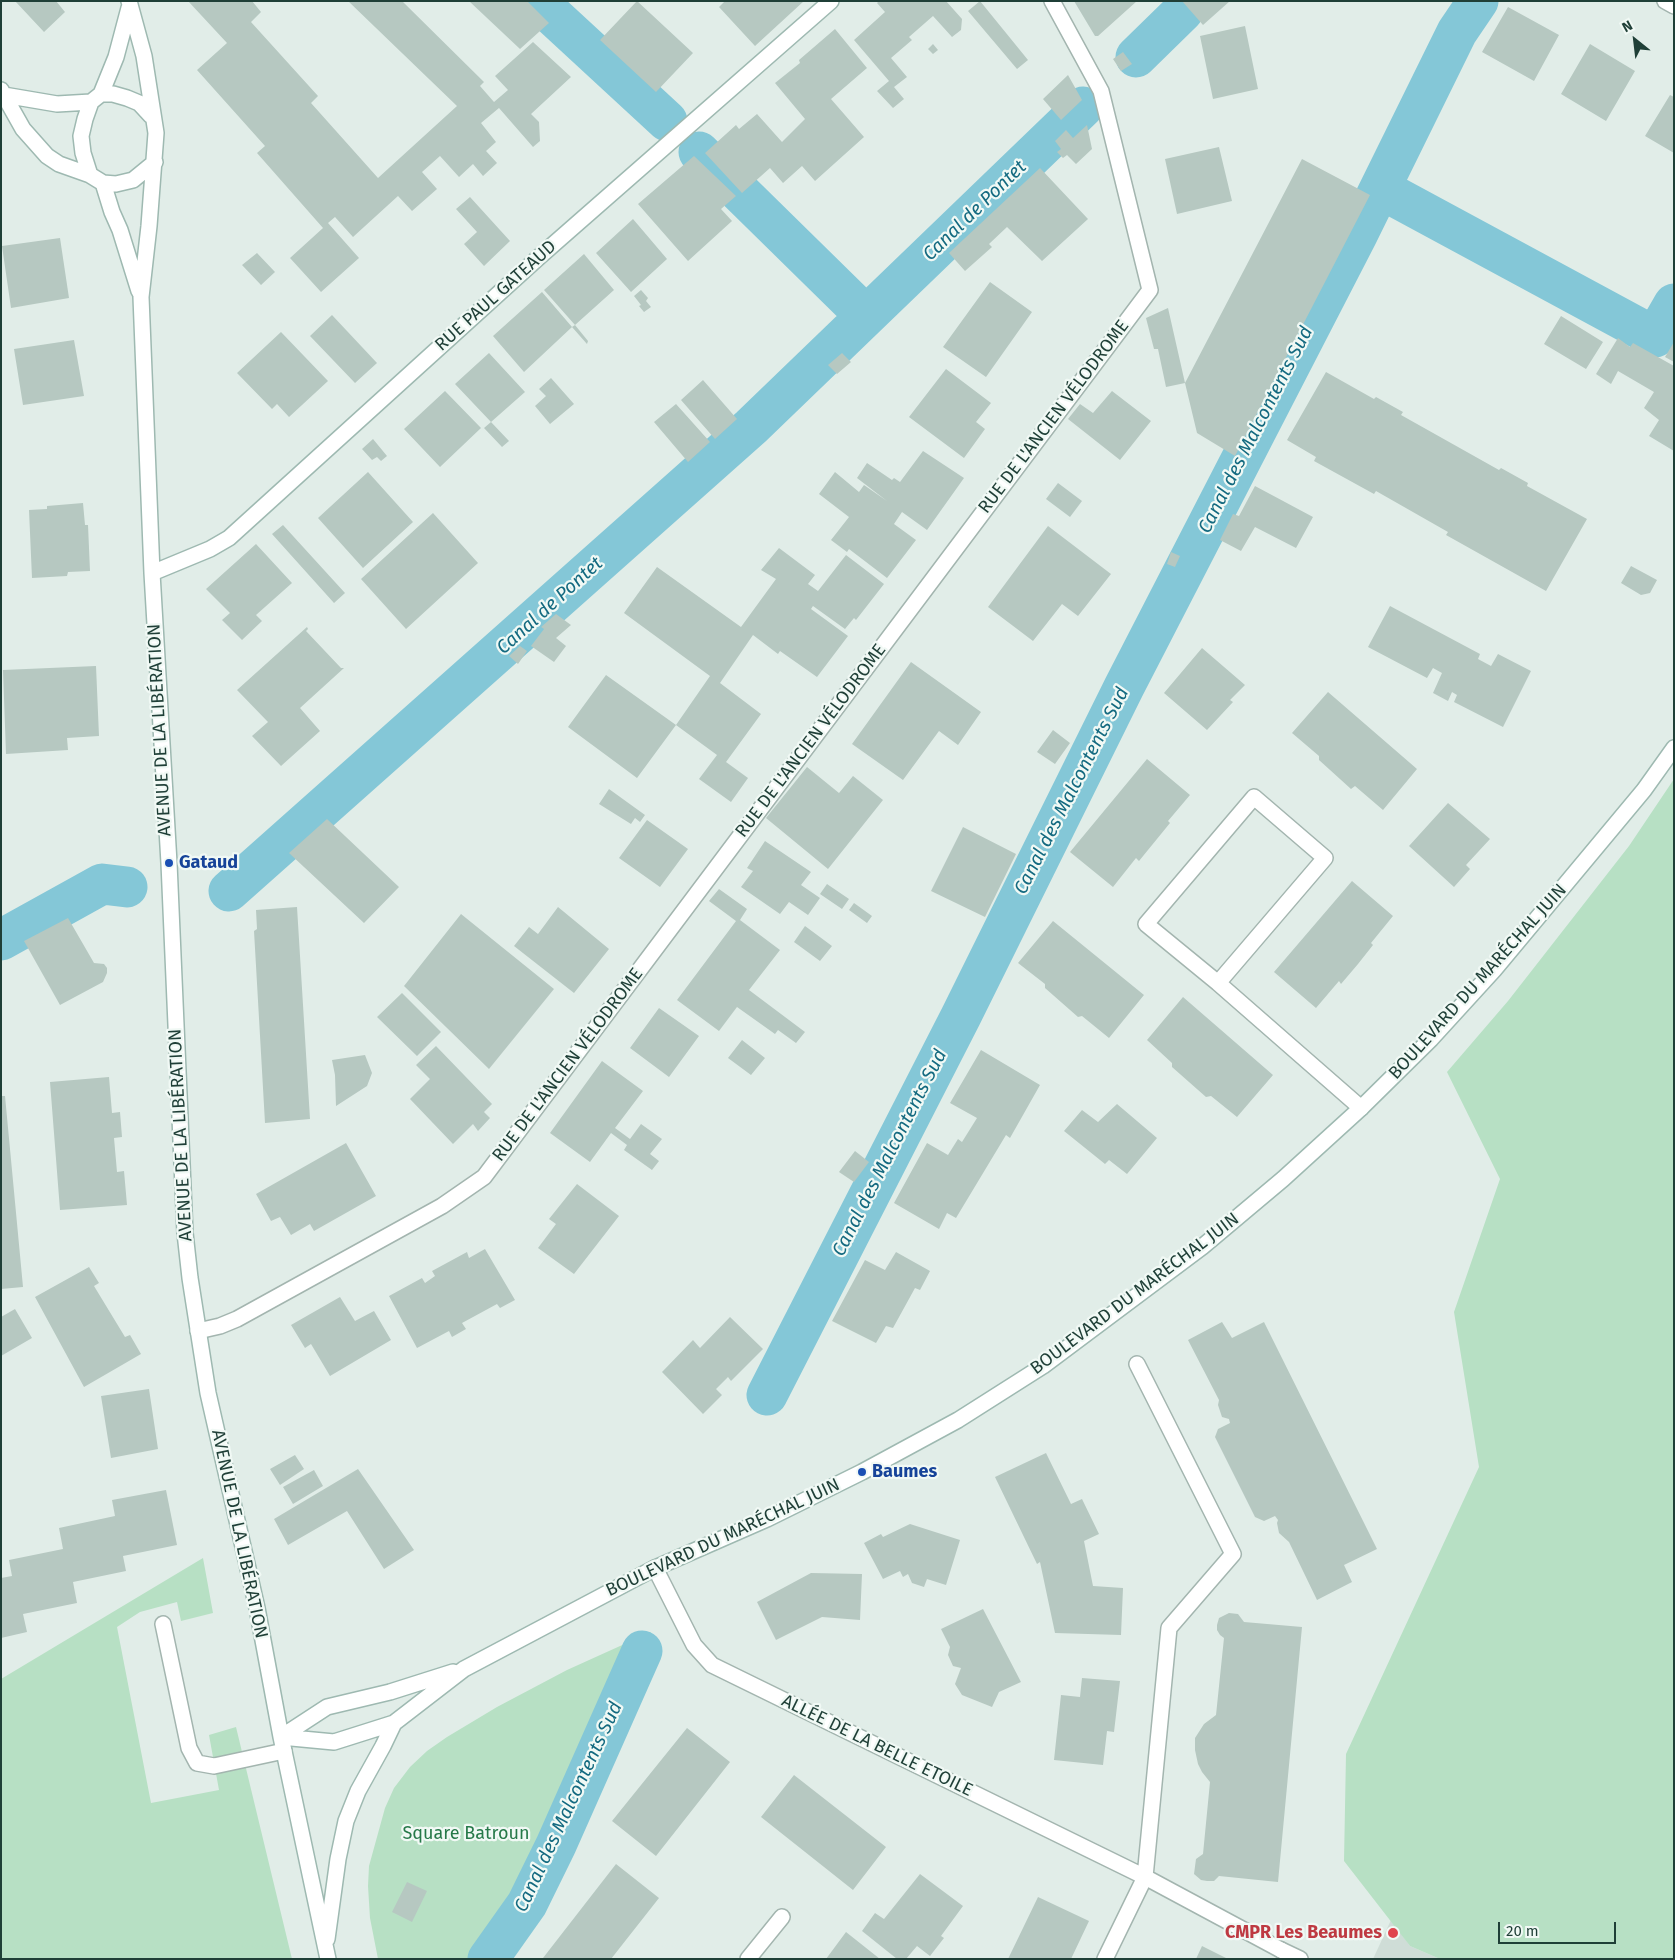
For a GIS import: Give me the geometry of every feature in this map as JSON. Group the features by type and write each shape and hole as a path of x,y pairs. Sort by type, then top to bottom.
{"street":[{"name":"RUE PAUL GATEAUD","path":"152,573 210,549 229,538 539,256 831,1"},
{"name":"RUE DE L'ANCIEN VÉLODROME","path":"198,1331 220,1326 237,1319 442,1206 484,1177 1150,290 1101,91 1052,1"},
{"path":"1665,1 1674,6"},
{"path":"97,179 83,152 82,136 85,119 116,58 129,4"},
{"path":"3,93 23,129 46,156 58,164 97,179 116,184 133,180 155,162 156,133 144,56 129,4"},
{"path":"3,93 56,104 113,94 139,103 152,116"},
{"name":"AVENUE DE LA LIBÉRATION","path":"155,162 141,297 152,573 169,873 185,1233 208,1393 257,1608 282,1744 327,1955"},
{"name":"AVENUE DE LA LIBÉRATION","path":"97,179 120,230 141,297"},
{"name":"BOULEVARD DU MARÉCHAL JUIN","path":"282,1744 334,1742 394,1723 464,1669 655,1568 767,1519 862,1472 958,1420 1043,1366 1202,1247 1283,1179 1361,1108 1431,1039 1494,970 1644,790 1674,748"},
{"path":"1218,984 1326,858 1254,797 1146,924 1361,1108"},
{"path":"1105,1959 1144,1877 1169,1628 1232,1554 1137,1364"},
{"name":"ALLÉE DE LA BELLE ETOILE","path":"655,1568 694,1645 712,1665 1144,1877 1300,1959"},
{"path":"163,1624 190,1748 197,1763 214,1766 282,1744"},
{"name":"BOULEVARD DU MARÉCHAL JUIN","path":"282,1744 327,1707 390,1692 464,1669"},
{"name":"BOULEVARD DU MARÉCHAL JUIN","path":"327,1955 338,1860 346,1821 358,1791 394,1723"},
{"path":"748,1959 782,1917"}],"shaded area":[{"name":"CMPR Les Beaumes","path":"1391,1920 1410,1946 1440,1959 1373,1959"}],"green space":[{"path":"1674,779 1674,1959 1440,1959 1410,1946 1344,1861 1346,1754 1479,1467 1454,1312 1500,1179 1447,1072 1508,1001 1629,846"},
{"path":"203,1558 213,1613 181,1621 177,1602 140,1612 117,1627 151,1803 219,1790 209,1735 236,1727 292,1959 1,1959 1,1679"},
{"name":"Square Batroun","path":"651,1632 527,1904 488,1959 378,1959 370,1918 369,1866 385,1808 394,1788 410,1767 427,1751 447,1737 497,1707 567,1670"}],"building":[{"path":"15,1 56,1 65,12 44,32"},
{"path":"188,1 252,1 261,12 251,22 318,96 311,103 378,178 457,106 348,1 402,1 484,82 480,86 494,102 508,90 495,76 533,42 571,77 531,114 539,122 540,141 533,147 499,108 481,123 496,142 486,151 497,163 483,176 473,164 459,177 440,156 422,172 437,189 412,211 398,196 353,237 335,217 328,223 359,258 321,292 290,258 323,228 257,153 265,146 197,70 227,43"},
{"path":"469,1 527,1 549,23 520,49"},
{"path":"637,1 693,53 656,92 600,40"},
{"path":"725,1 804,1 755,46 719,7"},
{"path":"879,1 946,1 962,19 961,30 952,37 933,16 909,37 912,40 891,58 907,77 894,87 904,99 893,108 877,91 889,81 854,40 885,12 877,3"},
{"path":"980,1 1028,60 1017,69 968,11"},
{"path":"1074,1 1137,1 1098,36 1095,36"},
{"path":"1182,1 1230,1 1203,25"},
{"path":"1508,7 1559,35 1534,81 1482,52"},
{"path":"1245,26 1258,89 1213,99 1200,36"},
{"path":"835,29 867,68 831,99 864,137 815,181 802,166 783,183 770,168 742,193 705,153 736,125 739,129 757,114 782,142 805,119 775,83 800,63 799,60"},
{"path":"933,44 938,50 933,54 928,49"},
{"path":"1590,44 1635,71 1606,121 1561,94"},
{"path":"1123,52 1132,64 1121,71 1113,59"},
{"path":"1068,75 1082,100 1061,120 1043,99"},
{"path":"1670,95 1674,97 1674,153 1645,136"},
{"path":"1087,125 1092,149 1076,164 1067,155 1063,158 1057,152 1061,149 1055,141 1066,130 1073,138"},
{"path":"1219,147 1232,201 1177,214 1165,159"},
{"path":"694,156 736,196 721,209 732,221 688,261 638,204"},
{"path":"1302,159 1370,195 1235,456 1197,433 1185,383"},
{"path":"1040,168 1088,219 1042,261 1007,227 989,244 992,247 965,271 949,253"},
{"path":"470,197 510,241 484,266 464,244 477,232 456,209"},
{"path":"633,219 667,259 631,292 596,253"},
{"path":"60,238 69,298 11,308 2,246"},
{"path":"257,253 275,272 261,285 242,265"},
{"path":"584,254 614,290 575,325 544,290"},
{"path":"990,282 1032,312 986,377 943,347"},
{"path":"641,290 648,298 646,301 651,307 644,312 634,296"},
{"path":"542,292 572,327 524,372 493,336"},
{"path":"1168,308 1185,383 1166,387 1158,349 1154,349 1146,318"},
{"path":"332,315 377,363 355,383 310,336"},
{"path":"1561,316 1603,342 1586,369 1544,344"},
{"path":"575,325 588,341 587,344 572,327"},
{"path":"281,332 328,381 289,417 277,404 272,409 237,373"},
{"path":"1618,338 1630,347 1633,343 1674,366 1674,451 1649,436 1659,420 1644,408 1654,392 1618,371 1611,384 1596,374"},
{"path":"74,340 84,396 23,405 14,349"},
{"path":"1674,342 1674,362 1665,357"},
{"path":"489,353 525,392 491,422 455,384"},
{"path":"842,353 851,362 837,374 828,365"},
{"path":"946,369 991,403 976,422 985,429 964,458 909,417"},
{"path":"1326,372 1374,399 1376,397 1403,412 1401,415 1499,470 1501,468 1528,483 1527,486 1587,519 1546,591 1446,535 1448,532 1376,491 1374,494 1314,461 1316,457 1287,440"},
{"path":"551,378 574,404 550,424 535,406 546,396 539,389"},
{"path":"703,380 737,419 715,439 681,400"},
{"path":"445,391 481,428 440,467 404,429"},
{"path":"1112,391 1151,421 1120,460 1068,419 1080,404 1093,413"},
{"path":"676,404 710,442 688,462 654,422"},
{"path":"491,422 509,441 502,447 484,428"},
{"path":"373,439 387,456 381,461 377,457 372,460 362,449"},
{"path":"923,451 964,478 927,530 902,512 894,524 916,540 887,578 849,549 847,552 831,540 849,517 819,494 835,472 859,492 864,485 887,501 857,478 867,463 892,480 894,478 900,482"},
{"path":"368,472 413,522 363,568 318,518"},
{"path":"1058,483 1082,501 1070,517 1046,499"},
{"path":"1255,486 1313,517 1296,548 1255,527 1241,551 1220,540 1233,514 1239,516"},
{"path":"83,503 85,525 88,525 90,571 68,572 67,576 32,578 29,510 47,509 47,506"},
{"path":"433,513 478,563 406,629 361,579"},
{"path":"283,525 345,593 334,603 272,534"},
{"path":"1048,526 1111,574 1078,616 1062,604 1033,641 988,607"},
{"path":"256,544 292,583 256,615 262,621 242,640 222,620 230,613 206,589"},
{"path":"779,548 815,575 808,584 818,591 846,555 884,584 856,620 854,618 845,629 813,606 811,609 848,636 817,677 780,651 778,654 753,635 720,683 761,714 726,762 748,778 731,802 699,779 717,755 676,725 710,676 624,613 657,567 741,627 776,579 761,570"},
{"path":"1171,552 1180,556 1175,567 1167,564"},
{"path":"1631,566 1657,580 1650,593 1641,595 1621,583"},
{"path":"1390,606 1480,654 1478,659 1491,666 1498,654 1531,671 1503,727 1454,702 1457,695 1452,692 1448,701 1433,693 1442,673 1433,668 1427,678 1368,647"},
{"path":"556,614 571,625 556,638 566,646 554,662 531,646 544,629 541,627"},
{"path":"307,627 306,631 341,668 344,668 300,708 320,731 281,766 252,736 268,722 237,690"},
{"path":"520,646 527,651 518,664 509,656"},
{"path":"1202,648 1245,685 1230,700 1233,702 1207,730 1164,693"},
{"path":"911,662 981,712 958,745 939,731 903,780 852,744"},
{"path":"96,666 99,736 67,738 68,750 6,754 3,670"},
{"path":"606,675 676,725 637,778 568,727"},
{"path":"1328,692 1417,769 1383,810 1355,786 1351,789 1319,760 1319,756 1292,733"},
{"path":"1053,730 1070,743 1055,764 1037,752"},
{"path":"1147,759 1190,795 1168,821 1170,823 1139,861 1136,858 1113,887 1070,852"},
{"path":"807,767 839,793 853,776 883,800 828,869 766,818"},
{"path":"609,789 645,815 640,822 635,818 631,824 599,804"},
{"path":"1448,803 1490,839 1466,865 1470,869 1454,887 1409,846"},
{"path":"327,819 399,887 364,923 289,853"},
{"path":"647,820 688,849 660,887 619,858"},
{"path":"963,827 1016,854 985,917 931,891"},
{"path":"765,841 811,872 801,885 820,898 808,915 789,902 780,914 741,887 753,871 747,868"},
{"path":"1352,881 1393,916 1371,943 1373,945 1358,964 1341,984 1339,981 1316,1008 1274,972"},
{"path":"827,884 849,899 842,909 820,894"},
{"path":"719,889 747,909 740,920 780,950 749,990 805,1032 796,1043 778,1030 775,1034 737,1007 719,1031 677,1000 736,921 709,901"},
{"path":"854,903 872,916 867,923 849,910"},
{"path":"297,907 310,1119 265,1123 254,931 257,929 256,910"},
{"path":"558,907 609,949 574,993 514,946 529,927 538,934"},
{"path":"461,914 554,989 489,1069 404,986"},
{"path":"68,918 94,963 104,964 107,968 107,973 103,982 60,1005 24,941"},
{"path":"1053,921 1144,995 1109,1038 1082,1016 1078,1017 1045,988 1045,984 1018,963"},
{"path":"805,926 832,946 820,961 794,942"},
{"path":"402,993 441,1032 417,1056 377,1017"},
{"path":"1183,997 1273,1075 1237,1117 1211,1096 1206,1097 1172,1067 1172,1063 1147,1040"},
{"path":"659,1008 699,1036 669,1077 630,1048"},
{"path":"742,1040 765,1058 751,1075 728,1058"},
{"path":"436,1046 492,1104 484,1112 490,1118 478,1131 473,1124 453,1144 410,1099 430,1079 416,1065"},
{"path":"981,1050 1040,1085 1010,1138 1006,1135 956,1218 947,1213 939,1229 894,1203 927,1143 948,1155 958,1139 962,1142 977,1118 950,1103"},
{"path":"365,1055 372,1073 367,1086 336,1106 335,1075 332,1060"},
{"path":"602,1061 643,1091 615,1128 630,1139 641,1124 662,1139 650,1154 659,1161 652,1170 624,1150 627,1145 611,1133 590,1162 550,1133"},
{"path":"109,1077 112,1113 120,1112 122,1137 114,1138 117,1172 124,1171 127,1205 60,1210 50,1082"},
{"path":"1,1096 5,1096 23,1287 1,1289"},
{"path":"1117,1104 1157,1138 1127,1174 1109,1160 1105,1164 1064,1131 1082,1110 1098,1122"},
{"path":"346,1143 376,1196 314,1231 310,1224 291,1235 280,1217 271,1221 256,1194"},
{"path":"855,1151 869,1162 854,1182 839,1172"},
{"path":"577,1184 619,1216 574,1274 538,1248 556,1224 549,1219"},
{"path":"485,1249 515,1300 500,1308 497,1304 462,1323 466,1329 452,1337 449,1331 417,1348 389,1296 422,1278 425,1283 435,1276 432,1271 467,1252 469,1258"},
{"path":"896,1252 930,1271 920,1290 915,1288 893,1328 886,1326 876,1343 832,1321 865,1260 885,1270"},
{"path":"89,1267 99,1283 94,1286 125,1337 130,1335 141,1354 84,1387 35,1297"},
{"path":"340,1297 355,1321 374,1311 391,1340 330,1376 311,1344 305,1348 291,1325"},
{"path":"15,1309 32,1338 1,1356 1,1317"},
{"path":"730,1317 763,1349 731,1381 728,1377 716,1389 722,1395 703,1414 662,1372 693,1340 700,1348"},
{"path":"1222,1322 1232,1338 1264,1322 1377,1549 1344,1565 1352,1582 1317,1600 1289,1542 1279,1533 1278,1520 1275,1516 1264,1521 1255,1517 1215,1437 1218,1429 1230,1423 1229,1419 1222,1417 1218,1405 1219,1400 1188,1340"},
{"path":"149,1389 158,1449 111,1458 101,1396"},
{"path":"1046,1453 1071,1504 1082,1499 1099,1534 1084,1541 1093,1586 1123,1588 1121,1635 1055,1633 1040,1562 1037,1564 995,1477"},
{"path":"295,1455 304,1469 280,1485 270,1469"},
{"path":"358,1469 414,1550 384,1569 347,1511 288,1545 274,1519"},
{"path":"314,1470 323,1486 293,1504 283,1487"},
{"path":"166,1490 177,1545 123,1556 126,1571 73,1582 77,1603 23,1614 27,1632 1,1638 1,1578 12,1576 9,1560 63,1549 59,1528 115,1516 112,1500"},
{"path":"910,1524 960,1540 946,1585 927,1579 924,1587 912,1583 908,1574 903,1577 900,1571 883,1579 864,1543 881,1534 883,1537"},
{"path":"811,1573 862,1574 860,1620 822,1617 776,1640 757,1602"},
{"path":"983,1609 1021,1682 999,1692 992,1707 962,1695 955,1684 961,1668 953,1666 948,1655 950,1647 941,1629"},
{"path":"1229,1613 1238,1614 1244,1622 1302,1627 1278,1882 1219,1876 1214,1881 1207,1881 1201,1880 1194,1874 1196,1859 1203,1854 1210,1782 1198,1764 1195,1738 1204,1724 1216,1715 1224,1638 1217,1630 1217,1625 1219,1618"},
{"path":"1082,1678 1120,1681 1114,1732 1107,1731 1103,1765 1054,1760 1061,1695 1080,1697"},
{"path":"687,1728 730,1762 656,1856 612,1821"},
{"path":"794,1775 886,1847 853,1890 761,1817"},
{"path":"616,1864 659,1898 611,1959 544,1959 543,1958"},
{"path":"920,1874 963,1906 941,1936 944,1938 930,1956 917,1946 906,1959 897,1959 862,1931 875,1913 884,1919"},
{"path":"407,1882 427,1891 412,1922 392,1912"},
{"path":"1038,1897 1089,1921 1071,1959 1008,1959"},
{"path":"846,1932 880,1959 826,1959"},
{"path":"1202,1946 1228,1959 1196,1959"}],"waterway":[{"name":"Canal de Pontet","path":"537,1 667,121"},
{"name":"Canal des Malcontents Sud","path":"767,1395 961,1016 1124,687 1357,235 1457,32 1478,1"},
{"path":"1136,57 1183,11"},
{"name":"Canal de Pontet","path":"229,891 751,427 1083,107"},
{"name":"Canal de Pontet","path":"699,152 866,316"},
{"name":"Canal des Malcontents Sud","path":"1381,189 1655,337 1674,304"},
{"name":"Canal de Pontet","path":"1,940 102,884 127,887"},
{"name":"Canal des Malcontents Sud","path":"488,1959 527,1904 556,1845 642,1651"}],"place":[{"name":"Gataud","path":"169,863"},
{"name":"Baumes","path":"862,1472"},
{"name":"CMPR Les Beaumes","path":"1393,1933"}]}
